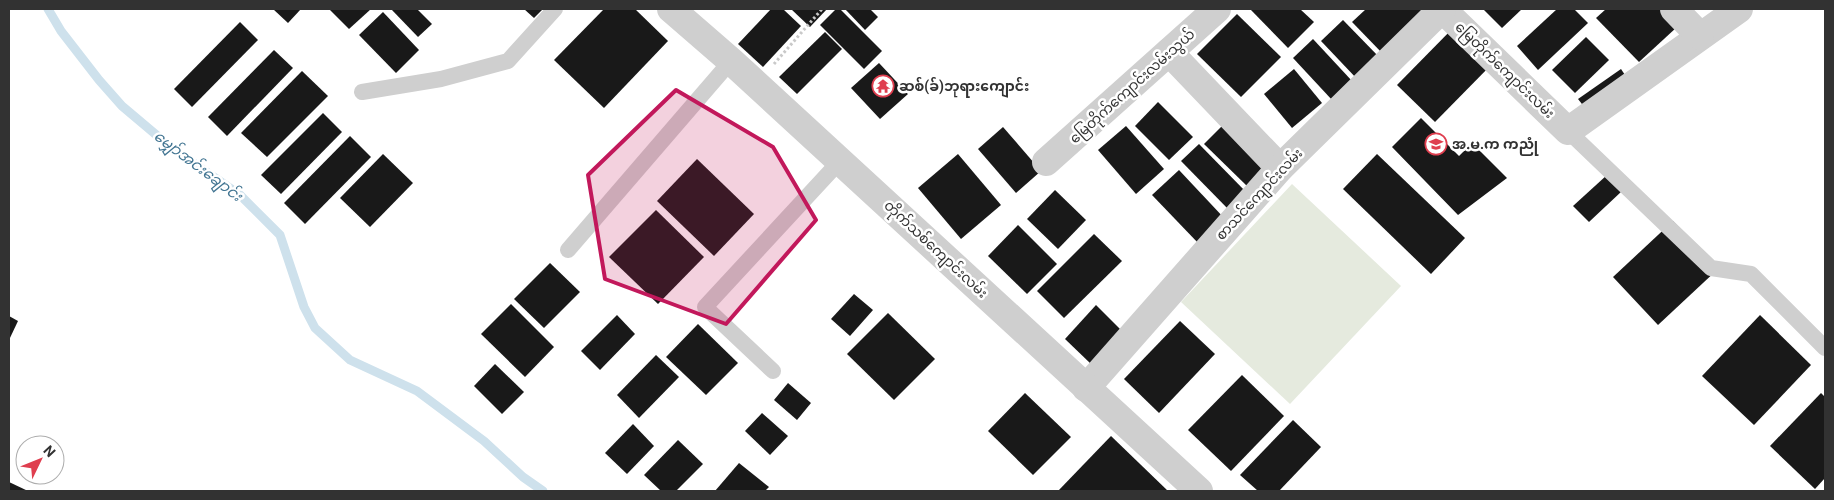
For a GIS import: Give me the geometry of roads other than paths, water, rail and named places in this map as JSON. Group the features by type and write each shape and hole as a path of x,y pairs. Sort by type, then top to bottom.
{"street":[{"name":"တိုက်သစ်ကျောင်းလမ်း","path":"671,9 732,61 1200,491"},
{"name":"မြေတိုက်ကျောင်းလမ်းသွယ်","path":"1046,162 1217,9"},
{"name":"မြေတိုက်ကျောင်းလမ်း","path":"1442,9 1568,131"},
{"name":"စာသင်ကျောင်းလမ်း","path":"1086,388 1280,168 1442,9"},
{"path":"1674,9 1700,36"},
{"path":"1568,131 1739,9"},
{"path":"1169,52 1280,168"}],"lane":[{"path":"362,92 441,79 508,61 555,9"},
{"path":"568,250 732,61"},
{"path":"1568,131 1711,268 1751,274 1825,348"},
{"path":"773,371 705,307 840,161"}],"waterway":[{"name":"မျှော်အင်းချောင်း","path":"48,9 61,31 122,106 173,149 240,195 280,235 304,307 315,328 350,360 417,391 484,441 523,477 543,491"}],"place":[{"name":"ဆစ်(ခ်)ဘုရားကျောင်း","path":"883,86"},
{"name":"အ.မ.က ကညုံ","path":"1436,144"}]}
